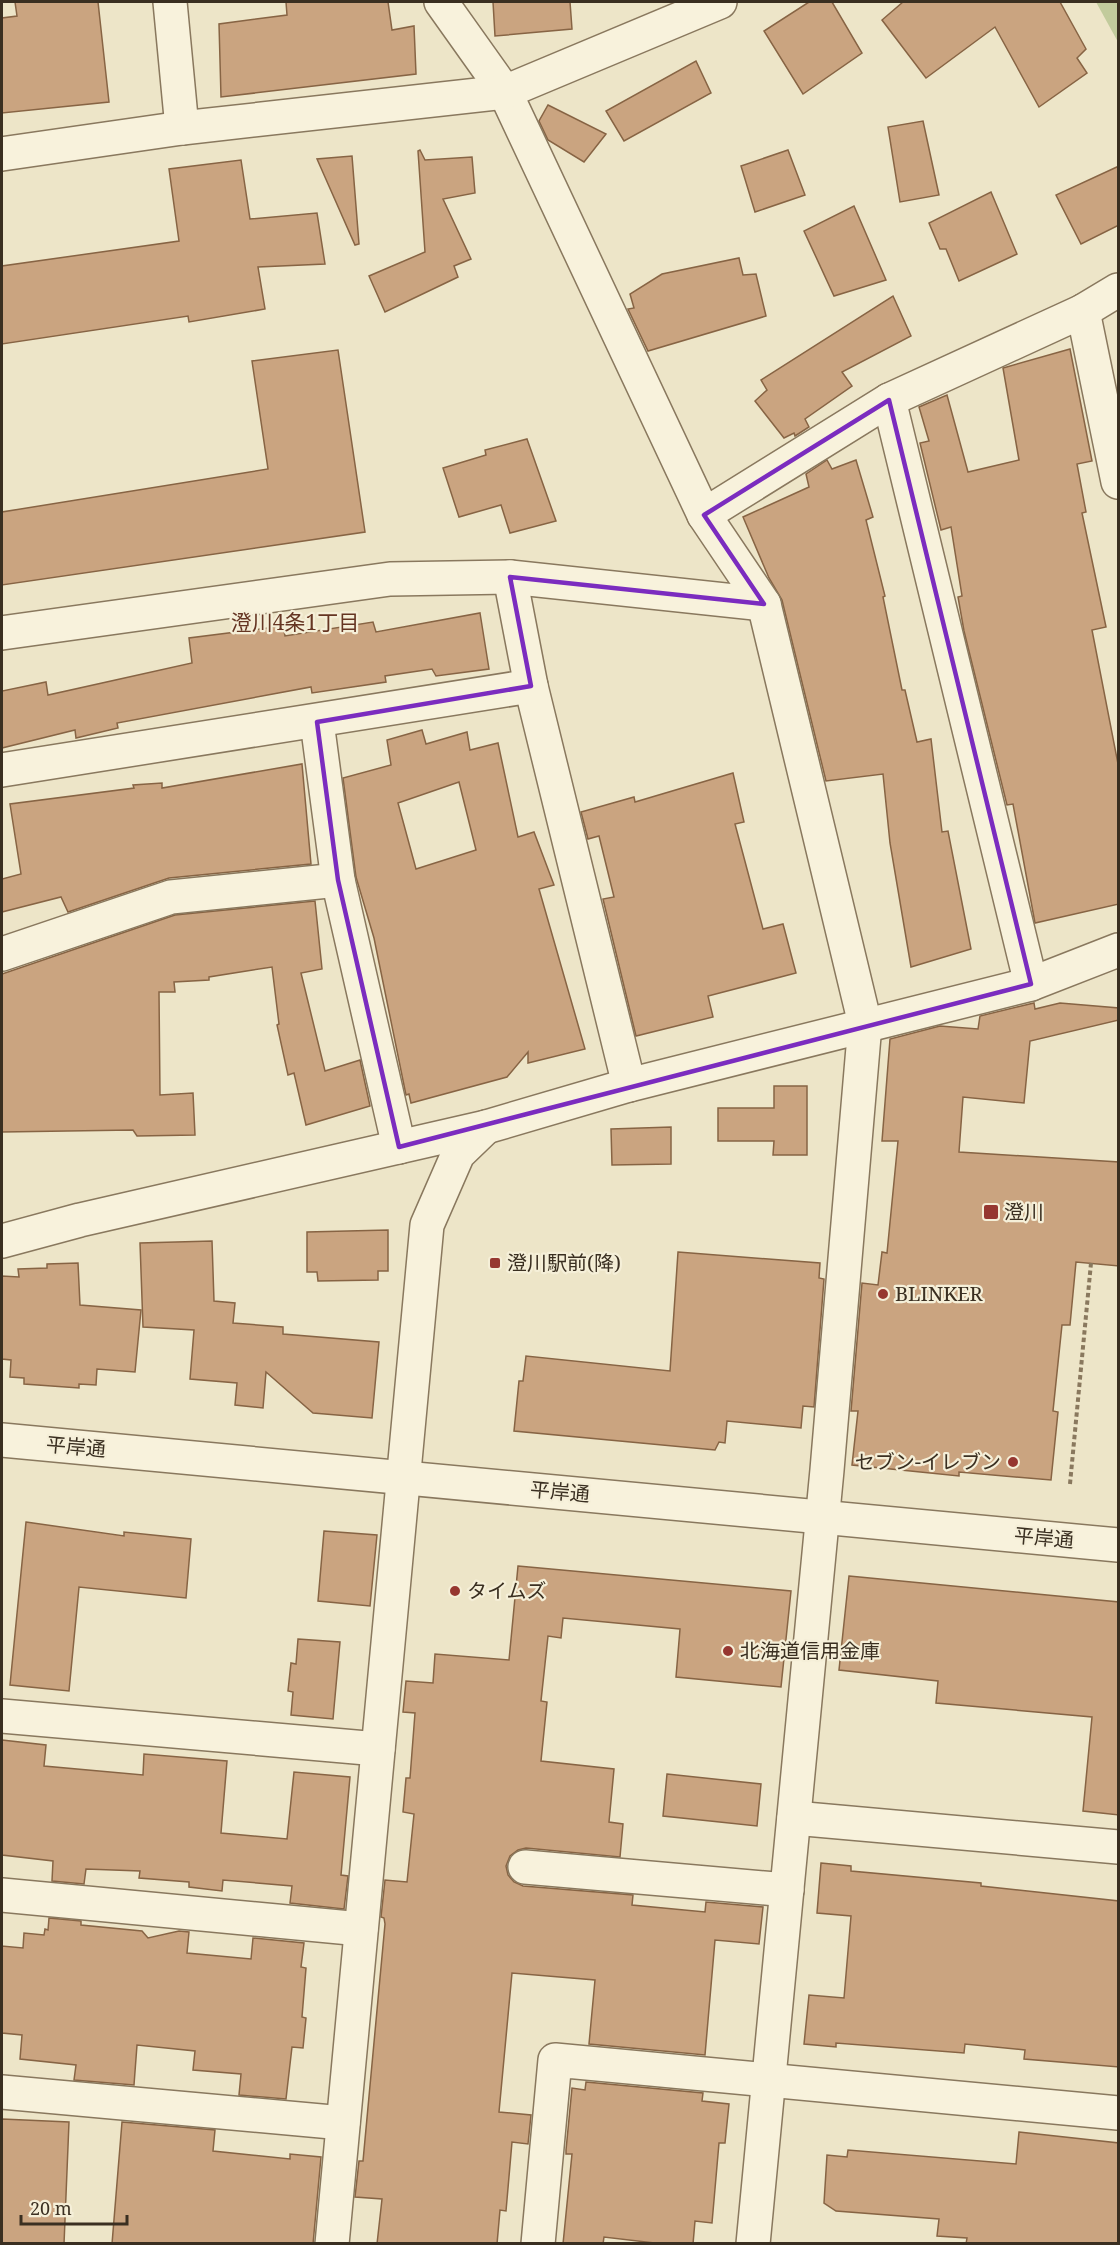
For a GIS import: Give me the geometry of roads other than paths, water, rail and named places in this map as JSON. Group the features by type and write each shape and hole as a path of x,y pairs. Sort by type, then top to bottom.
{"street":[{"path":"170,2 182,128"},
{"path":"441,2 505,92 704,515 764,604 865,1024 795,1818 753,2244"},
{"path":"2,154 182,128 505,92 720,2"},
{"path":"704,515 889,400 1083,311 1119,290"},
{"path":"1083,311 1119,482"},
{"path":"889,400 1030,984"},
{"path":"2,633 390,579 510,577 764,604"},
{"path":"510,577 531,686 629,1085"},
{"path":"2,771 531,686"},
{"path":"317,722 338,880 399,1147"},
{"path":"2,954 171,897 338,880"},
{"path":"2,1241 80,1220 486,1127 629,1085 1030,984 1119,950"},
{"path":"332,2244 427,1225 458,1154 486,1127"},
{"name":"平岸通","path":"2,1440 1119,1545"},
{"path":"2,1716 378,1749"},
{"path":"795,1818 1119,1847"},
{"path":"525,1867 788,1890"},
{"path":"2,1895 361,1929"},
{"path":"538,2244 555,2060 1119,2113"},
{"path":"2,2092 343,2123"}],"place":[{"name":"澄川","path":"991,1212"},
{"name":"澄川駅前(降)","path":"495,1263"},
{"name":"BLINKER","path":"883,1294"},
{"name":"セブン-イレブン","path":"1013,1462"},
{"name":"タイムズ","path":"455,1591"},
{"name":"北海道信用金庫","path":"728,1651"}],"district":[{"name":"澄川4条1丁目","path":"295,623"}]}
